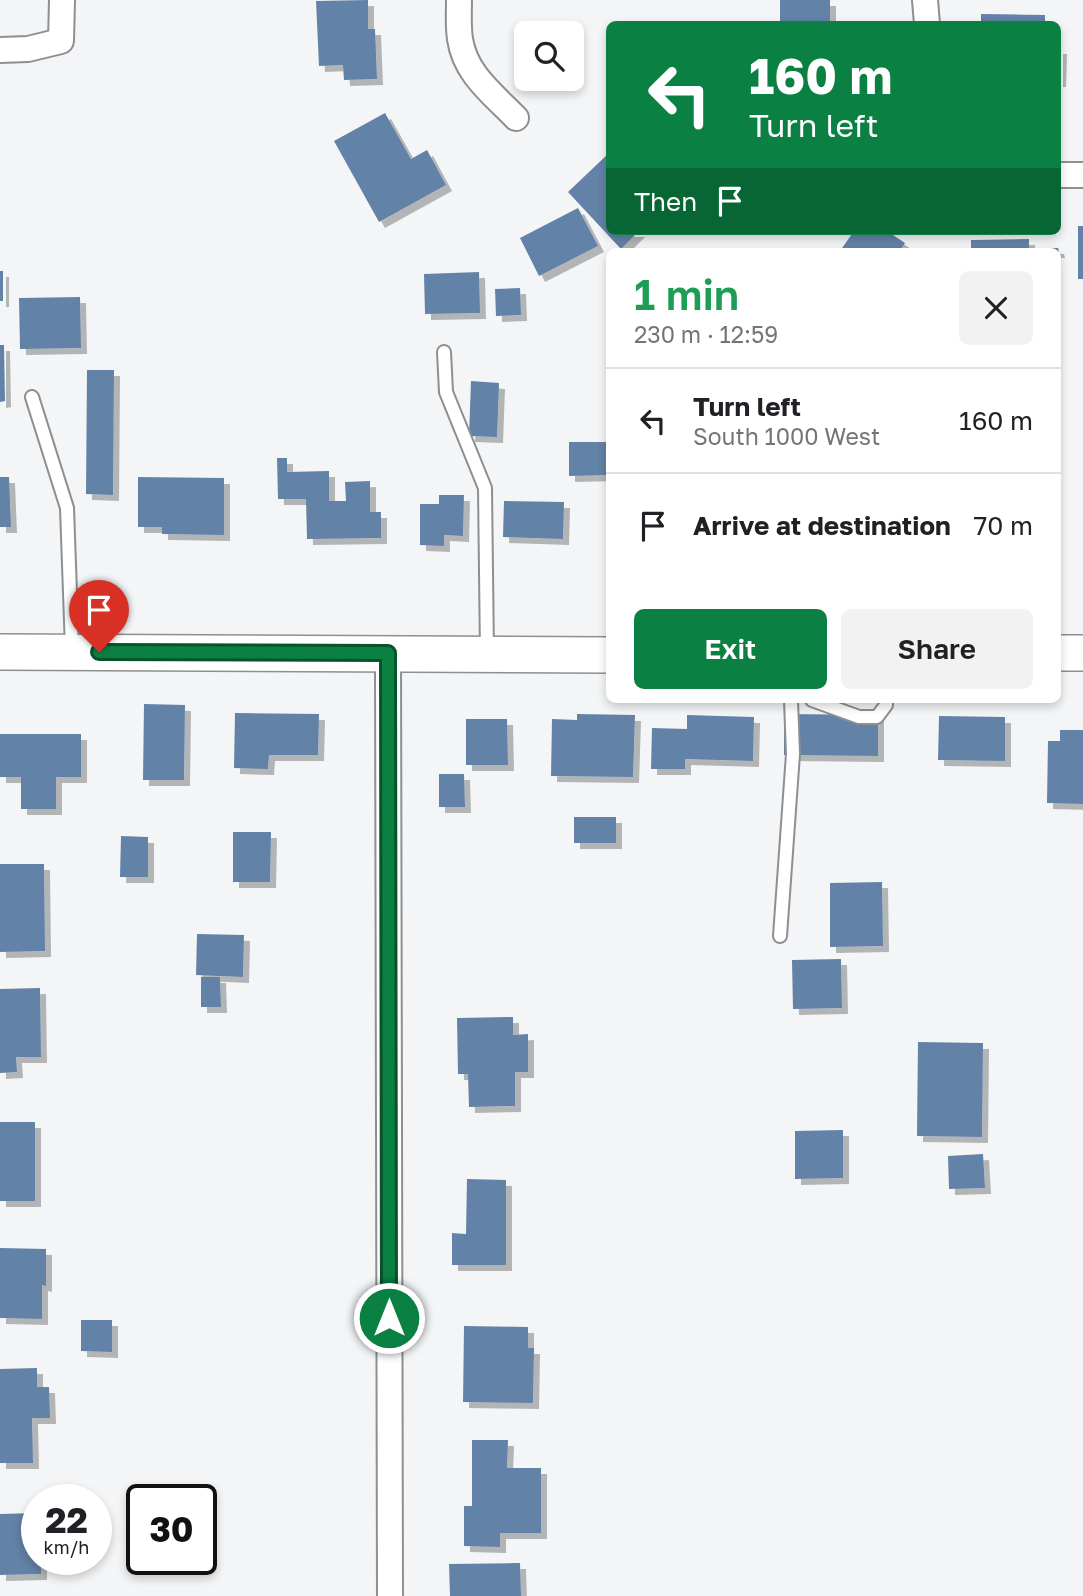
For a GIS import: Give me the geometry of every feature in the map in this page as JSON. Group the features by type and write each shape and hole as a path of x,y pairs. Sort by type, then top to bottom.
{"main road":[{"path":"0,652 606,655"},
{"path":"1061,653 1083,653"}],"street":[{"path":"0,50 28,49 61,41 62,0"},
{"path":"459,0 459,38 471,73 516,118"},
{"path":"925,0 927,21"},
{"path":"1061,175 1083,175"},
{"path":"388,653 390,1596"}],"lane":[{"path":"444,352 446,392 485,488 487,654"},
{"path":"32,397 67,508 73,652"},
{"path":"780,936 793,754 791,703"},
{"path":"820,703 859,717 877,717 886,703"}],"building":[{"path":"368,0 368,29 375,29 377,79 344,80 343,65 319,66 316,1"},
{"path":"780,0 830,0 830,21 780,21"},
{"path":"981,14 1045,15 1045,21 981,21"},
{"path":"385,113 411,159 427,150 446,185 379,222 334,141"},
{"path":"606,156 606,233 568,192"},
{"path":"578,208 598,246 539,276 520,238"},
{"path":"1078,226 1083,226 1083,279 1078,279"},
{"path":"608,235 635,235 622,248"},
{"path":"851,235 893,235 905,243 902,248 842,248"},
{"path":"1029,239 1029,248 971,248 971,240"},
{"path":"0,271 3,271 3,301 0,301"},
{"path":"479,272 480,313 425,314 424,274"},
{"path":"520,288 521,315 496,316 495,289"},
{"path":"80,297 81,348 20,349 19,298"},
{"path":"0,345 4,345 5,401 0,402"},
{"path":"87,370 114,370 113,495 86,494"},
{"path":"471,381 499,383 497,437 469,436"},
{"path":"569,442 606,442 606,475 569,476"},
{"path":"277,458 287,458 287,472 329,471 329,501 346,501 345,482 370,481 370,512 381,512 381,538 307,539 306,499 278,499"},
{"path":"0,477 9,477 11,527 0,527"},
{"path":"138,477 224,478 224,535 162,534 162,527 138,527"},
{"path":"439,495 464,495 463,536 444,535 444,546 420,545 420,504 439,504"},
{"path":"504,501 564,502 563,539 503,537"},
{"path":"144,704 185,705 184,780 143,780"},
{"path":"235,713 319,714 318,755 269,755 268,769 234,768"},
{"path":"577,714 635,715 633,777 551,776 552,719 577,720"},
{"path":"784,714 878,715 878,756 784,755"},
{"path":"687,715 754,717 753,761 685,759 685,769 651,769 652,728 687,729"},
{"path":"939,716 1005,717 1005,761 938,760"},
{"path":"466,719 507,719 508,765 466,765"},
{"path":"1060,730 1083,730 1083,804 1047,803 1048,741 1060,741"},
{"path":"0,734 81,734 81,777 56,777 56,809 21,809 21,777 0,777"},
{"path":"439,774 464,774 465,807 439,807"},
{"path":"574,817 616,817 616,843 574,843"},
{"path":"233,832 271,832 270,882 233,882"},
{"path":"121,836 148,837 148,877 120,877"},
{"path":"0,864 44,864 45,951 0,952"},
{"path":"882,882 883,946 830,947 830,883"},
{"path":"197,934 244,935 243,977 196,975"},
{"path":"841,959 842,1008 793,1009 792,960"},
{"path":"201,977 220,977 221,1007 201,1007"},
{"path":"40,988 41,1057 16,1057 17,1072 0,1073 0,989"},
{"path":"513,1017 513,1035 528,1034 528,1072 515,1072 515,1106 469,1107 468,1074 458,1074 457,1018"},
{"path":"918,1042 983,1043 982,1137 917,1136"},
{"path":"0,1122 35,1122 35,1201 0,1201"},
{"path":"843,1130 843,1178 795,1179 795,1131"},
{"path":"983,1154 985,1188 949,1189 948,1156"},
{"path":"467,1179 506,1180 506,1265 452,1265 452,1233 466,1234"},
{"path":"0,1248 46,1249 46,1286 42,1285 42,1319 0,1318"},
{"path":"81,1320 112,1320 112,1352 81,1351"},
{"path":"464,1326 528,1327 528,1348 534,1348 533,1403 463,1402"},
{"path":"37,1368 37,1387 49,1387 50,1418 32,1418 33,1463 0,1463 0,1369"},
{"path":"472,1440 508,1440 507,1468 541,1468 541,1533 500,1533 500,1547 464,1546 464,1506 472,1506"},
{"path":"21,1513 21,1574 0,1575 0,1514"},
{"path":"520,1563 521,1596 450,1596 449,1564"}],"route":[{"path":"99,652 388,653 389,1318"}]}
